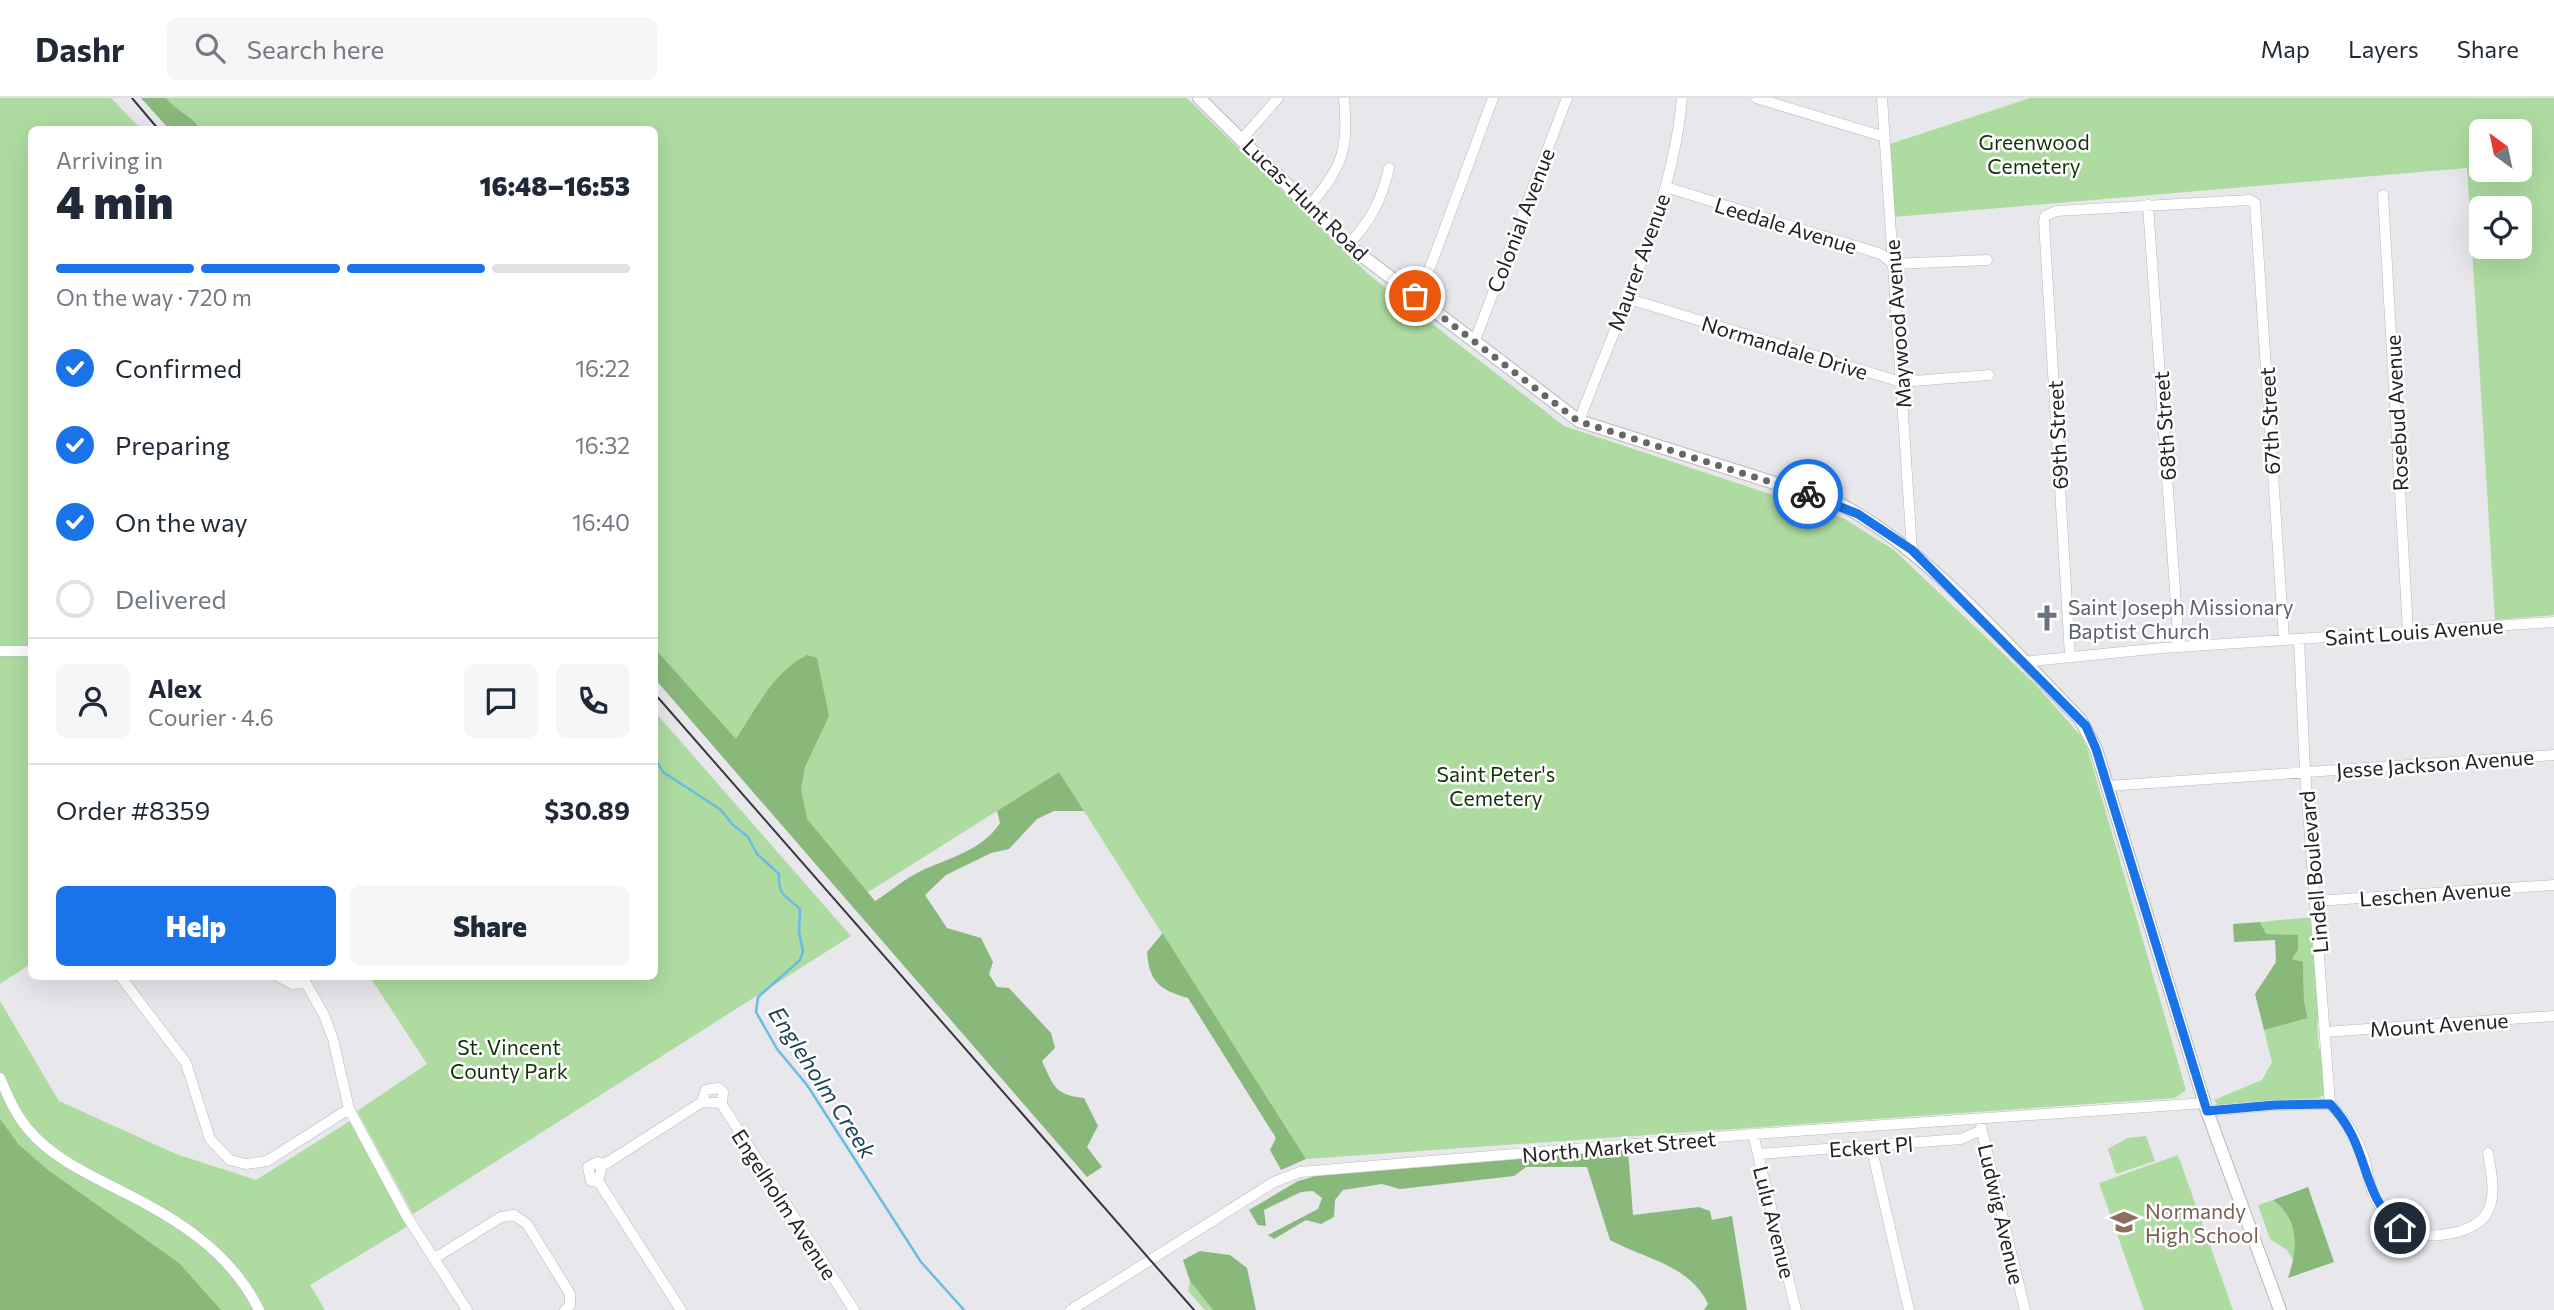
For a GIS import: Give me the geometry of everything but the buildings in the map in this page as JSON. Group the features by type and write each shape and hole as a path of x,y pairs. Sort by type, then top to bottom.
{"main road":[{"name":"Lucas-Hunt Road","path":"1199,98 1348,244 1578,421 1838,503 1912,550 2086,726 2108,786 2206,1107 2280,1310"}],"street":[{"path":"1242,139 1278,98"},
{"path":"1310,205 1333,177 1343,158 1347,135 1344,98"},
{"path":"1415,296 1431,265 1493,98"},
{"name":"Colonial Avenue","path":"1474,343 1567,98"},
{"name":"Maurer Avenue","path":"1578,421 1666,187 1679,135 1682,98"},
{"path":"1756,98 1885,136"},
{"name":"Maywood Avenue","path":"1882,98 1912,550"},
{"path":"1348,244 1364,228 1382,199 1389,168"},
{"name":"Leedale Avenue","path":"1666,187 1881,254 1893,264 1987,260"},
{"name":"Rosebud Avenue","path":"2383,195 2408,631"},
{"name":"67th Street","path":"2148,205 2250,200 2255,203 2284,640"},
{"name":"69th Street","path":"2070,655 2045,216 2056,211 2148,205"},
{"name":"68th Street","path":"2148,205 2179,647"},
{"name":"Normandale Drive","path":"1626,298 1901,382 1989,375"},
{"name":"Saint Louis Avenue","path":"2023,662 2070,655 2554,622"},
{"name":"Lindell Boulevard","path":"2299,639 2305,771 2330,1104"},
{"path":"0,651 28,650"},
{"name":"Jesse Jackson Avenue","path":"2108,786 2554,755"},
{"name":"Leschen Avenue","path":"2316,901 2554,885"},
{"path":"123,980 189,1068 205,1130 215,1148 230,1160 246,1164 267,1160 349,1109"},
{"path":"284,980 293,985 304,980 324,1015 333,1039 349,1109 406,1215 467,1310"},
{"name":"Mount Avenue","path":"2325,1032 2554,1016"},
{"path":"0,1078 27,1129 50,1150 82,1171 176,1221 206,1243 232,1271 259,1310"},
{"name":"Engelholm Avenue","path":"681,1310 601,1173 713,1103 854,1310"},
{"path":"2330,1104 2346,1121 2357,1140 2378,1202 2386,1216 2400,1228 2433,1237 2473,1227 2491,1205 2493,1191 2488,1153"},
{"name":"North Market Street","path":"1071,1310 1274,1182 1300,1172 1753,1134 1980,1119 2206,1107 2330,1104"},
{"name":"Ludwig Avenue","path":"1980,1119 2025,1310"},
{"name":"Eckert Pl","path":"1758,1154 1961,1139 1982,1130"},
{"name":"Lulu Avenue","path":"1753,1134 1796,1310"},
{"path":"1871,1146 1909,1310"},
{"path":"435,1258 501,1217 514,1215 527,1224 570,1294 570,1305 565,1310"}],"green space":[{"path":"0,98 111,98 138,126 28,126 28,966 0,984"},
{"path":"141,98 166,98 197,126 166,126"},
{"name":"Saint Peter's Cemetery","path":"153,98 1187,98 1369,275 1564,426 1843,518 1894,550 2035,684 2081,736 2088,750 2186,1090 2175,1098 1306,1159 1059,772 862,896 658,667 658,126 178,126"},
{"name":"Greenwood Cemetery","path":"2030,98 2554,98 2554,615 2495,620 2473,259 2532,259 2532,196 2469,196 2469,200 2467,168 1894,217 1890,144"},
{"path":"658,652 736,739 766,692 784,671 807,655 817,658 829,716 805,767 801,789 807,819 875,901 915,874 975,847 1000,823 997,811 1059,772 1084,811 1054,811 1037,819 1009,849 991,853 946,875 925,895 947,928 981,938 993,962 989,974 997,987 1009,988 1051,1033 1055,1048 1042,1061 1049,1077 1061,1092 1084,1098 1098,1126 1087,1147 1102,1167 1087,1177 658,682"},
{"name":"St. Vincent County Park","path":"658,715 851,936 413,1214 357,1111 427,1064 372,980 658,980"},
{"path":"2313,917 2321,1013 2317,1023 2319,1049 2323,1050 2326,1094 2318,1098 2218,1105 2214,1100 2262,1080 2272,1062 2264,1030 2308,1017 2304,1001 2303,963 2292,959 2298,950 2265,934 2260,922"},
{"path":"2260,922 2266,934 2298,935 2298,950 2292,959 2303,962 2304,1001 2308,1018 2264,1030 2255,994 2276,962 2275,940 2234,942 2233,924"},
{"path":"1162,934 1306,1159 1281,1170 1270,1150 1276,1138 1188,998 1163,988 1153,978 1147,952"},
{"path":"0,1001 59,1101 176,1154 256,1180 350,1121 408,1226 310,1285 325,1310 0,1310"},
{"path":"0,1119 19,1145 48,1170 179,1263 221,1310 0,1310"},
{"path":"2146,1136 2155,1161 2116,1174 2108,1149 2127,1138"},
{"path":"1628,1150 1633,1215 1699,1207 1710,1211 1712,1220 1732,1216 1747,1310 1704,1310 1708,1304 1690,1280 1665,1264 1610,1240 1587,1167 1526,1167 1514,1176 1400,1189 1382,1184 1343,1190 1335,1200 1334,1217 1321,1224 1306,1220 1274,1239 1268,1235 1318,1209 1322,1198 1313,1191 1301,1192 1264,1210 1266,1226 1258,1225 1249,1210 1298,1181 1316,1176"},
{"path":"2178,1155 2233,1310 2144,1310 2099,1183"},
{"path":"2308,1187 2334,1262 2288,1278 2294,1256 2294,1236 2288,1217 2273,1200"},
{"path":"2273,1200 2285,1212 2294,1227 2297,1244 2294,1262 2287,1250 2270,1239 2258,1205"},
{"path":"1200,1251 1230,1255 1247,1268 1256,1310 1213,1310 1190,1281 1183,1260"},
{"path":"1190,1281 1213,1310 1205,1310 1188,1291"}],"waterway":[{"name":"Engleholm Creek","path":"658,763 663,772 721,810 732,824 748,837 757,854 779,874 780,887 784,894 800,909 799,932 803,951 800,960 758,997 756,1012 777,1049 807,1085 921,1262 964,1310"}],"tram line":[{"path":"132,98 156,126"},
{"path":"658,698 1194,1310"}],"way so far":[{"path":"1415,296 1578,421 1808,494"}],"place":[{"name":"Saint Joseph Missionary Baptist Church","path":"2047,618"},
{"name":"Normandy High School","path":"2124,1222"}],"route":[{"path":"1808,494 1838,503 1912,550 2086,726 2096,749 2207,1111 2275,1105 2330,1104 2346,1121 2357,1140 2370,1185 2378,1202 2386,1216 2400,1228"}]}
